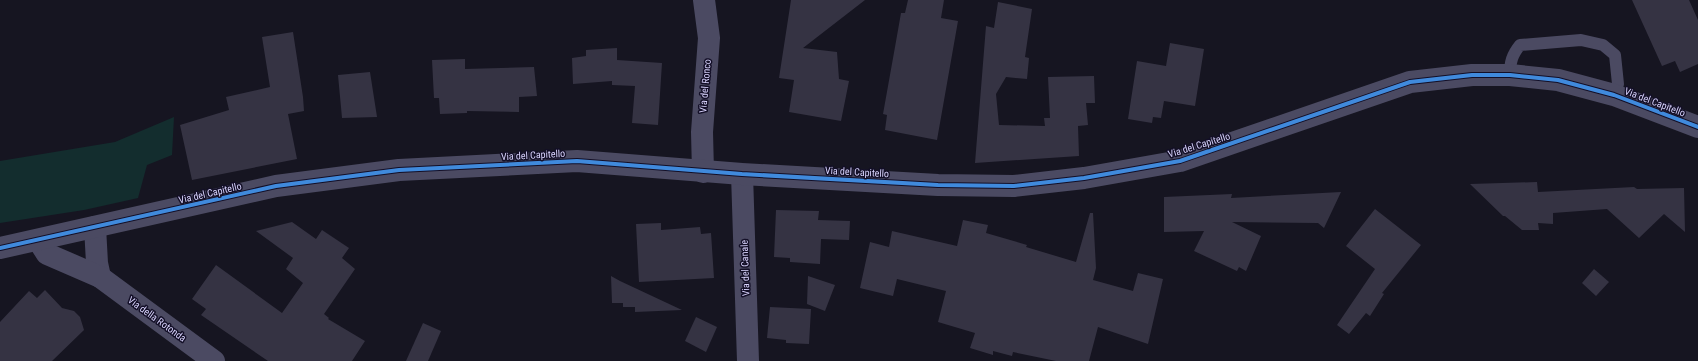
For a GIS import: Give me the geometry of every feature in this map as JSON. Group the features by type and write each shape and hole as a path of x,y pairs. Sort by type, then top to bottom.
{"street":[{"name":"Via del Ronco","path":"703,172 702,132 709,38 704,0"},
{"name":"Via del Capitello","path":"0,248 95,228 276,186 399,170 577,161 703,172 938,185 1014,186 1084,178 1180,161 1410,82 1472,75 1510,75 1558,80 1614,95 1698,127"},
{"name":"Via del Canale","path":"742,174 748,361"},
{"path":"95,228 97,263 100,277"},
{"name":"Via della Rotonda","path":"38,240 47,254 100,277 214,361"}],"lane":[{"path":"1510,75 1510,63 1513,54 1520,45 1581,40 1603,44 1615,55 1618,84 1614,95"}],"green space":[{"path":"174,117 172,155 147,165 138,198 84,210 0,223 0,161 115,142"}],"building":[{"path":"791,0 865,0 803,48 837,52 839,79 849,81 841,121 789,112 794,80 779,78"},
{"path":"908,0 944,0 941,18 958,21 937,140 885,130 887,115 883,114 901,13 905,13"},
{"path":"1632,0 1689,0 1698,20 1698,64 1680,72 1675,61 1662,66"},
{"path":"998,2 1032,9 1025,57 1029,58 1027,79 1006,77 996,94 999,125 1045,126 1044,118 1050,118 1048,77 1094,76 1095,103 1086,103 1088,125 1078,126 1079,156 975,163 986,26 994,28"},
{"path":"293,32 304,111 288,114 297,159 192,180 180,125 229,110 226,97 270,87 262,37"},
{"path":"1170,43 1204,49 1195,106 1164,101 1161,118 1153,117 1152,123 1128,119 1137,61 1166,66"},
{"path":"617,48 617,60 662,63 658,125 632,123 635,86 612,85 612,81 573,84 572,58 586,56 586,50"},
{"path":"465,59 465,69 534,67 537,96 519,97 519,112 467,111 467,113 440,114 439,98 434,98 432,60"},
{"path":"370,72 377,117 342,118 338,75"},
{"path":"1537,182 1538,192 1634,187 1637,189 1684,188 1685,232 1664,214 1639,238 1607,209 1553,213 1553,224 1538,223 1539,230 1522,230 1503,216 1470,184"},
{"path":"1341,192 1324,228 1318,223 1232,222 1261,236 1246,271 1239,267 1237,271 1194,251 1204,231 1164,232 1164,197 1232,194 1231,198"},
{"path":"1375,209 1421,245 1382,293 1384,294 1370,316 1366,313 1349,334 1337,325 1375,269 1346,246"},
{"path":"776,210 819,211 818,220 850,221 849,240 821,239 820,264 790,262 790,258 774,257"},
{"path":"1090,213 1093,213 1096,268 1093,280 1133,291 1138,273 1163,279 1148,344 1098,327 1089,361 1056,361 1013,352 1012,356 993,351 993,355 970,348 975,333 938,322 946,291 897,279 893,296 860,288 870,242 889,247 892,231 957,246 963,220 988,225 986,233 1076,262"},
{"path":"292,222 316,239 322,230 349,248 342,258 355,269 324,314 329,318 328,319 365,341 352,361 268,361 201,315 206,309 192,299 216,265 282,313 303,283 286,269 293,258 256,231"},
{"path":"661,223 661,230 700,227 701,234 711,233 714,278 639,282 636,224"},
{"path":"1594,269 1609,282 1596,296 1582,283"},
{"path":"611,276 682,310 635,312 635,307 623,307 623,303 612,303"},
{"path":"808,276 835,285 825,311 807,304"},
{"path":"45,290 62,308 74,311 80,317 84,330 52,361 0,361 0,322 29,291 37,298"},
{"path":"770,307 811,309 809,344 786,343 786,340 767,338"},
{"path":"696,317 717,327 706,352 685,341"},
{"path":"423,323 441,331 428,361 406,361"}],"cycle path":[{"path":"0,248 276,186 399,170 577,161 742,174 938,185 1014,186 1084,178 1180,161 1410,82 1472,75 1510,75 1558,80 1614,95 1698,127"}]}
